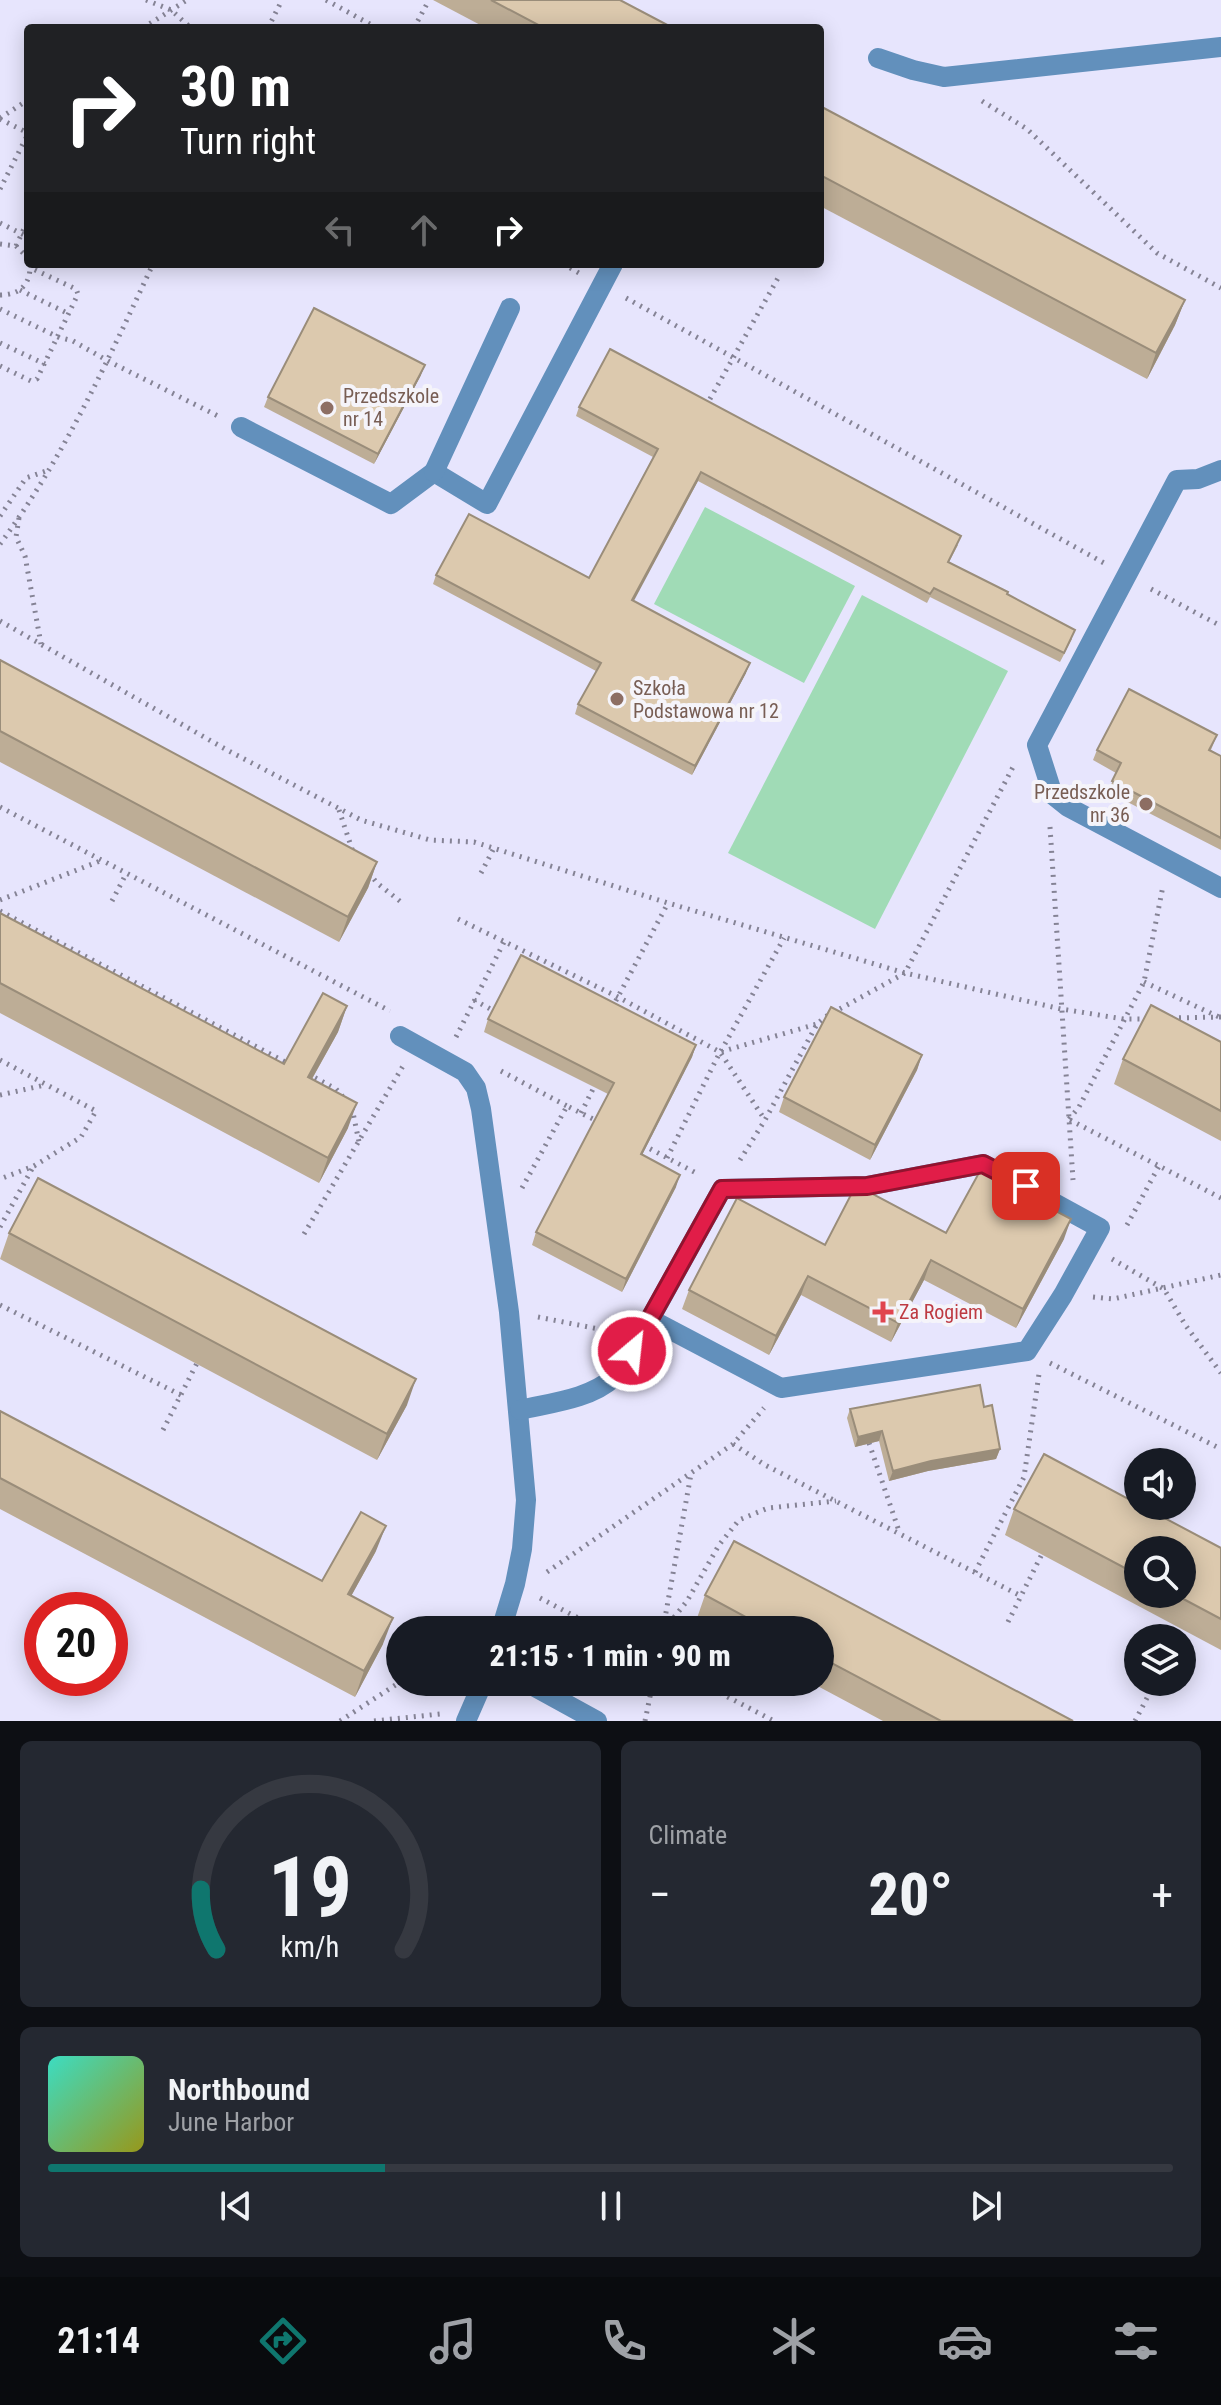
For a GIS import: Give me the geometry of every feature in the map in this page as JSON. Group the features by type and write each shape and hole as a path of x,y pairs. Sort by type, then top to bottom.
{"street":[{"path":"878,58 944,77 1221,47"},
{"path":"434,472 487,504 611,268"},
{"path":"241,427 391,504 434,472 510,308"},
{"path":"1221,470 1198,479 1177,480 1037,745 1053,795 1068,807 1221,888"},
{"path":"408,1040 465,1072 476,1088 481,1109 509,1312 526,1500 522,1549 505,1616"},
{"path":"520,1410 589,1392 613,1379 645,1329 722,1189 867,1186 983,1164 1100,1228 1034,1355 781,1388 645,1329"},
{"path":"468,1716 477,1696"},
{"path":"551,1696 597,1721"}],"path":[{"path":"146,0 171,10 187,24"},
{"path":"171,10 177,0"},
{"path":"149,24 187,0"},
{"path":"270,24 282,0"},
{"path":"326,0 370,24"},
{"path":"416,24 429,0"},
{"path":"944,77 1027,129 1157,253 1221,288"},
{"path":"24,103 0,118 24,131"},
{"path":"0,189 24,141"},
{"path":"0,223 24,235"},
{"path":"16,246 24,236"},
{"path":"0,244 16,246 24,254"},
{"path":"0,295 11,295 20,290 28,280 30,268"},
{"path":"0,366 31,381 37,379 78,294 76,289 34,268"},
{"path":"0,544 20,517 108,361 151,268"},
{"path":"571,268 1221,626"},
{"path":"704,410 778,278"},
{"path":"20,290 69,314"},
{"path":"0,309 73,341 241,427"},
{"path":"0,343 45,364"},
{"path":"0,516 26,478 47,470"},
{"path":"20,517 16,537 25,556 42,645"},
{"path":"0,621 227,750 361,820 430,840 474,842 905,973 1061,1009 1124,1019 1152,1019"},
{"path":"722,1189 765,1120 817,1024 905,973 1017,760 1037,745"},
{"path":"0,807 394,1014"},
{"path":"339,810 351,849 359,860"},
{"path":"1050,818 1076,1213"},
{"path":"481,873 494,848"},
{"path":"0,900 100,860"},
{"path":"1069,1120 1079,1107 1144,982 1168,860"},
{"path":"368,872 401,902"},
{"path":"112,901 126,874"},
{"path":"608,1015 668,903"},
{"path":"0,911 336,1089 354,1110 359,1142"},
{"path":"458,919 618,997 720,1052 765,1120"},
{"path":"667,1158 720,1052 784,938"},
{"path":"444,1060 504,942"},
{"path":"1144,982 1221,1017"},
{"path":"474,1000 494,1011"},
{"path":"1165,1019 1221,1017"},
{"path":"720,1052 817,1024"},
{"path":"304,1234 359,1142 408,1040"},
{"path":"0,1060 96,1111 81,1137 34,1166 0,1179"},
{"path":"488,1065 606,1126"},
{"path":"0,1095 45,1084"},
{"path":"581,1113 594,1087"},
{"path":"522,1189 567,1106"},
{"path":"1069,1120 1221,1198"},
{"path":"631,1139 685,1166"},
{"path":"0,1227 34,1166"},
{"path":"1123,1231 1159,1166"},
{"path":"1090,1247 1164,1289 1186,1326 1221,1373"},
{"path":"1063,1295 1113,1299 1221,1275"},
{"path":"0,1305 181,1395"},
{"path":"509,1312 645,1329"},
{"path":"975,1572 1024,1477 1034,1355 1221,1449"},
{"path":"163,1430 197,1363"},
{"path":"515,1584 551,1571 733,1444 781,1388"},
{"path":"869,1443 899,1532"},
{"path":"733,1444 765,1465 1021,1596"},
{"path":"665,1616 691,1473"},
{"path":"675,1616 687,1601 719,1545 739,1520 768,1508 837,1501"},
{"path":"1008,1622 1042,1554"},
{"path":"515,1584 575,1616"},
{"path":"340,1721 386,1691"},
{"path":"645,1721 650,1696"},
{"path":"726,1696 774,1721"},
{"path":"1135,1721 1148,1696"},
{"path":"374,1721 468,1716"}],"green space":[{"path":"705,507 855,586 804,683 654,604"},
{"path":"862,595 1008,671 875,929 728,853"}],"building":[{"path":"491,0 620,0 665,24 536,24"},
{"path":"824,108 1185,300 1156,353 824,177"},
{"path":"314,308 425,365 378,454 268,397"},
{"path":"610,349 961,536 948,562 1075,630 1064,653 934,588 930,594 701,472 632,600 750,663 695,766 578,704 601,663 436,575 469,514 589,578 658,449 579,407"},
{"path":"0,660 377,862 348,917 0,731"},
{"path":"1129,689 1217,735 1209,750 1221,756 1221,838 1112,781 1121,763 1097,750"},
{"path":"0,913 284,1064 323,993 347,1006 308,1077 357,1103 328,1158 0,983"},
{"path":"521,955 696,1045 641,1154 680,1175 626,1279 536,1232 614,1083 488,1019"},
{"path":"1151,1005 1221,1042 1221,1111 1123,1059"},
{"path":"831,1007 922,1055 875,1145 784,1097"},
{"path":"980,1171 1071,1219 1023,1309 931,1260 898,1323 808,1276 776,1336 689,1290 737,1198 825,1245 856,1185 946,1233"},
{"path":"38,1178 416,1379 387,1434 9,1233"},
{"path":"980,1385 984,1407 992,1405 1000,1449 893,1471 882,1431 858,1437 850,1409"},
{"path":"0,1411 322,1581 361,1512 386,1526 348,1594 389,1616 386,1616 386,1631 364,1671 0,1478"},
{"path":"1044,1454 1124,1497 1124,1520 1168,1520 1221,1548 1221,1619 1196,1606 1196,1536 1124,1536 1124,1568 1014,1509"},
{"path":"734,1541 1073,1721 941,1721 834,1664 834,1616 744,1616 705,1595"}],"place":[{"name":"Przedszkole nr 14","path":"327,408"},
{"name":"Szkoła Podstawowa nr 12","path":"617,699"},
{"name":"Przedszkole nr 36","path":"1146,804"},
{"name":"Za Rogiem","path":"883,1312"}],"route":[{"path":"632,1351 722,1189 867,1186 983,1164 1026,1186"}]}
